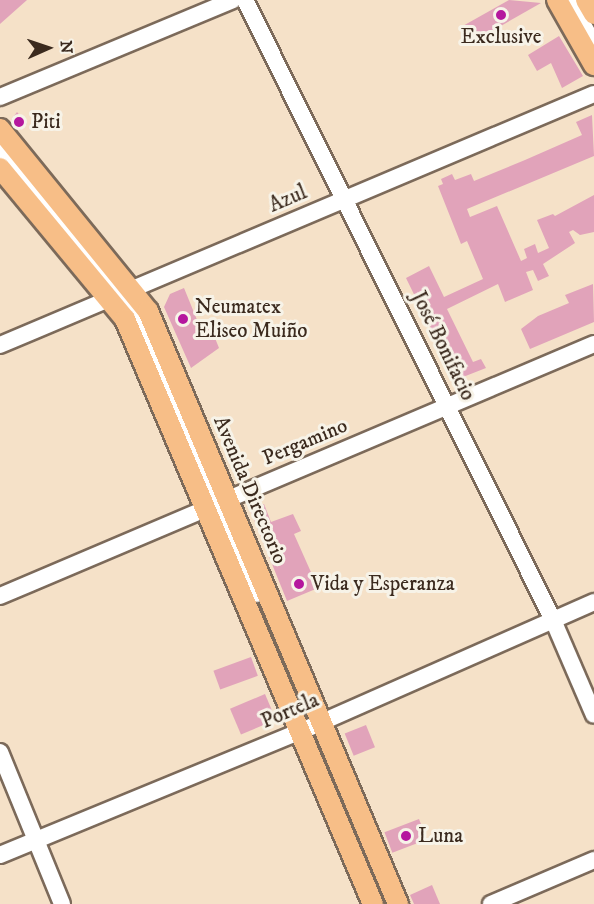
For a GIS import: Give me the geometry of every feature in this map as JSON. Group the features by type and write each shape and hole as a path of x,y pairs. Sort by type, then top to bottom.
{"main road":[{"path":"557,0 594,65"},
{"path":"586,0 594,14"},
{"path":"0,129 122,295 126,319 217,503 312,726 373,904"},
{"path":"0,168 122,295"},
{"path":"312,726 331,742 398,904"}],"street":[{"path":"0,97 233,0"},
{"name":"José Bonifacio","path":"245,0 553,620 594,715"},
{"path":"569,0 594,44"},
{"name":"Azul","path":"0,345 594,94"},
{"path":"0,151 122,295"},
{"name":"Pergamino","path":"0,596 594,344"},
{"name":"Portela","path":"0,855 312,726 594,602"},
{"path":"312,726 388,904"},
{"path":"0,753 62,904"},
{"path":"491,904 594,860"}],"building":[{"path":"0,0 27,0 0,24"},
{"name":"Exclusive","path":"509,0 541,3 471,43 461,27"},
{"path":"559,36 583,76 562,88 551,63 537,71 528,55"},
{"name":"Piti","path":"17,112 27,124 20,130 11,120"},
{"path":"592,115 594,156 467,209 470,217 497,206 521,261 527,258 524,249 535,244 538,253 549,248 537,220 553,214 555,216 594,195 594,232 580,235 573,230 569,232 575,243 543,264 549,276 538,281 533,270 526,272 533,290 505,302 498,284 447,309 473,362 481,359 486,368 463,377 453,374 406,278 429,266 444,297 483,279 467,241 461,244 438,186 443,184 441,179 452,174 455,180 471,174 474,181 525,160 582,135 576,122"},
{"path":"593,284 594,322 530,349 521,329 538,316 569,303 565,295"},
{"path":"184,288 202,332 211,328 219,348 191,368 164,307 170,294"},
{"path":"264,504 271,522 293,514 301,531 294,534 318,588 287,601 250,510"},
{"path":"251,657 258,676 220,689 213,671"},
{"path":"265,694 276,720 241,735 230,709"},
{"path":"366,725 375,747 354,756 345,734"},
{"name":"Luna","path":"419,819 427,840 392,853 384,832"},
{"path":"432,885 440,904 414,904 410,895"}],"place":[{"name":"Exclusive","path":"501,15"},
{"name":"Piti","path":"19,122"},
{"name":"Neumatex Eliseo Muiño","path":"183,319"},
{"name":"Vida y Esperanza","path":"299,584"},
{"name":"Luna","path":"406,836"}]}
